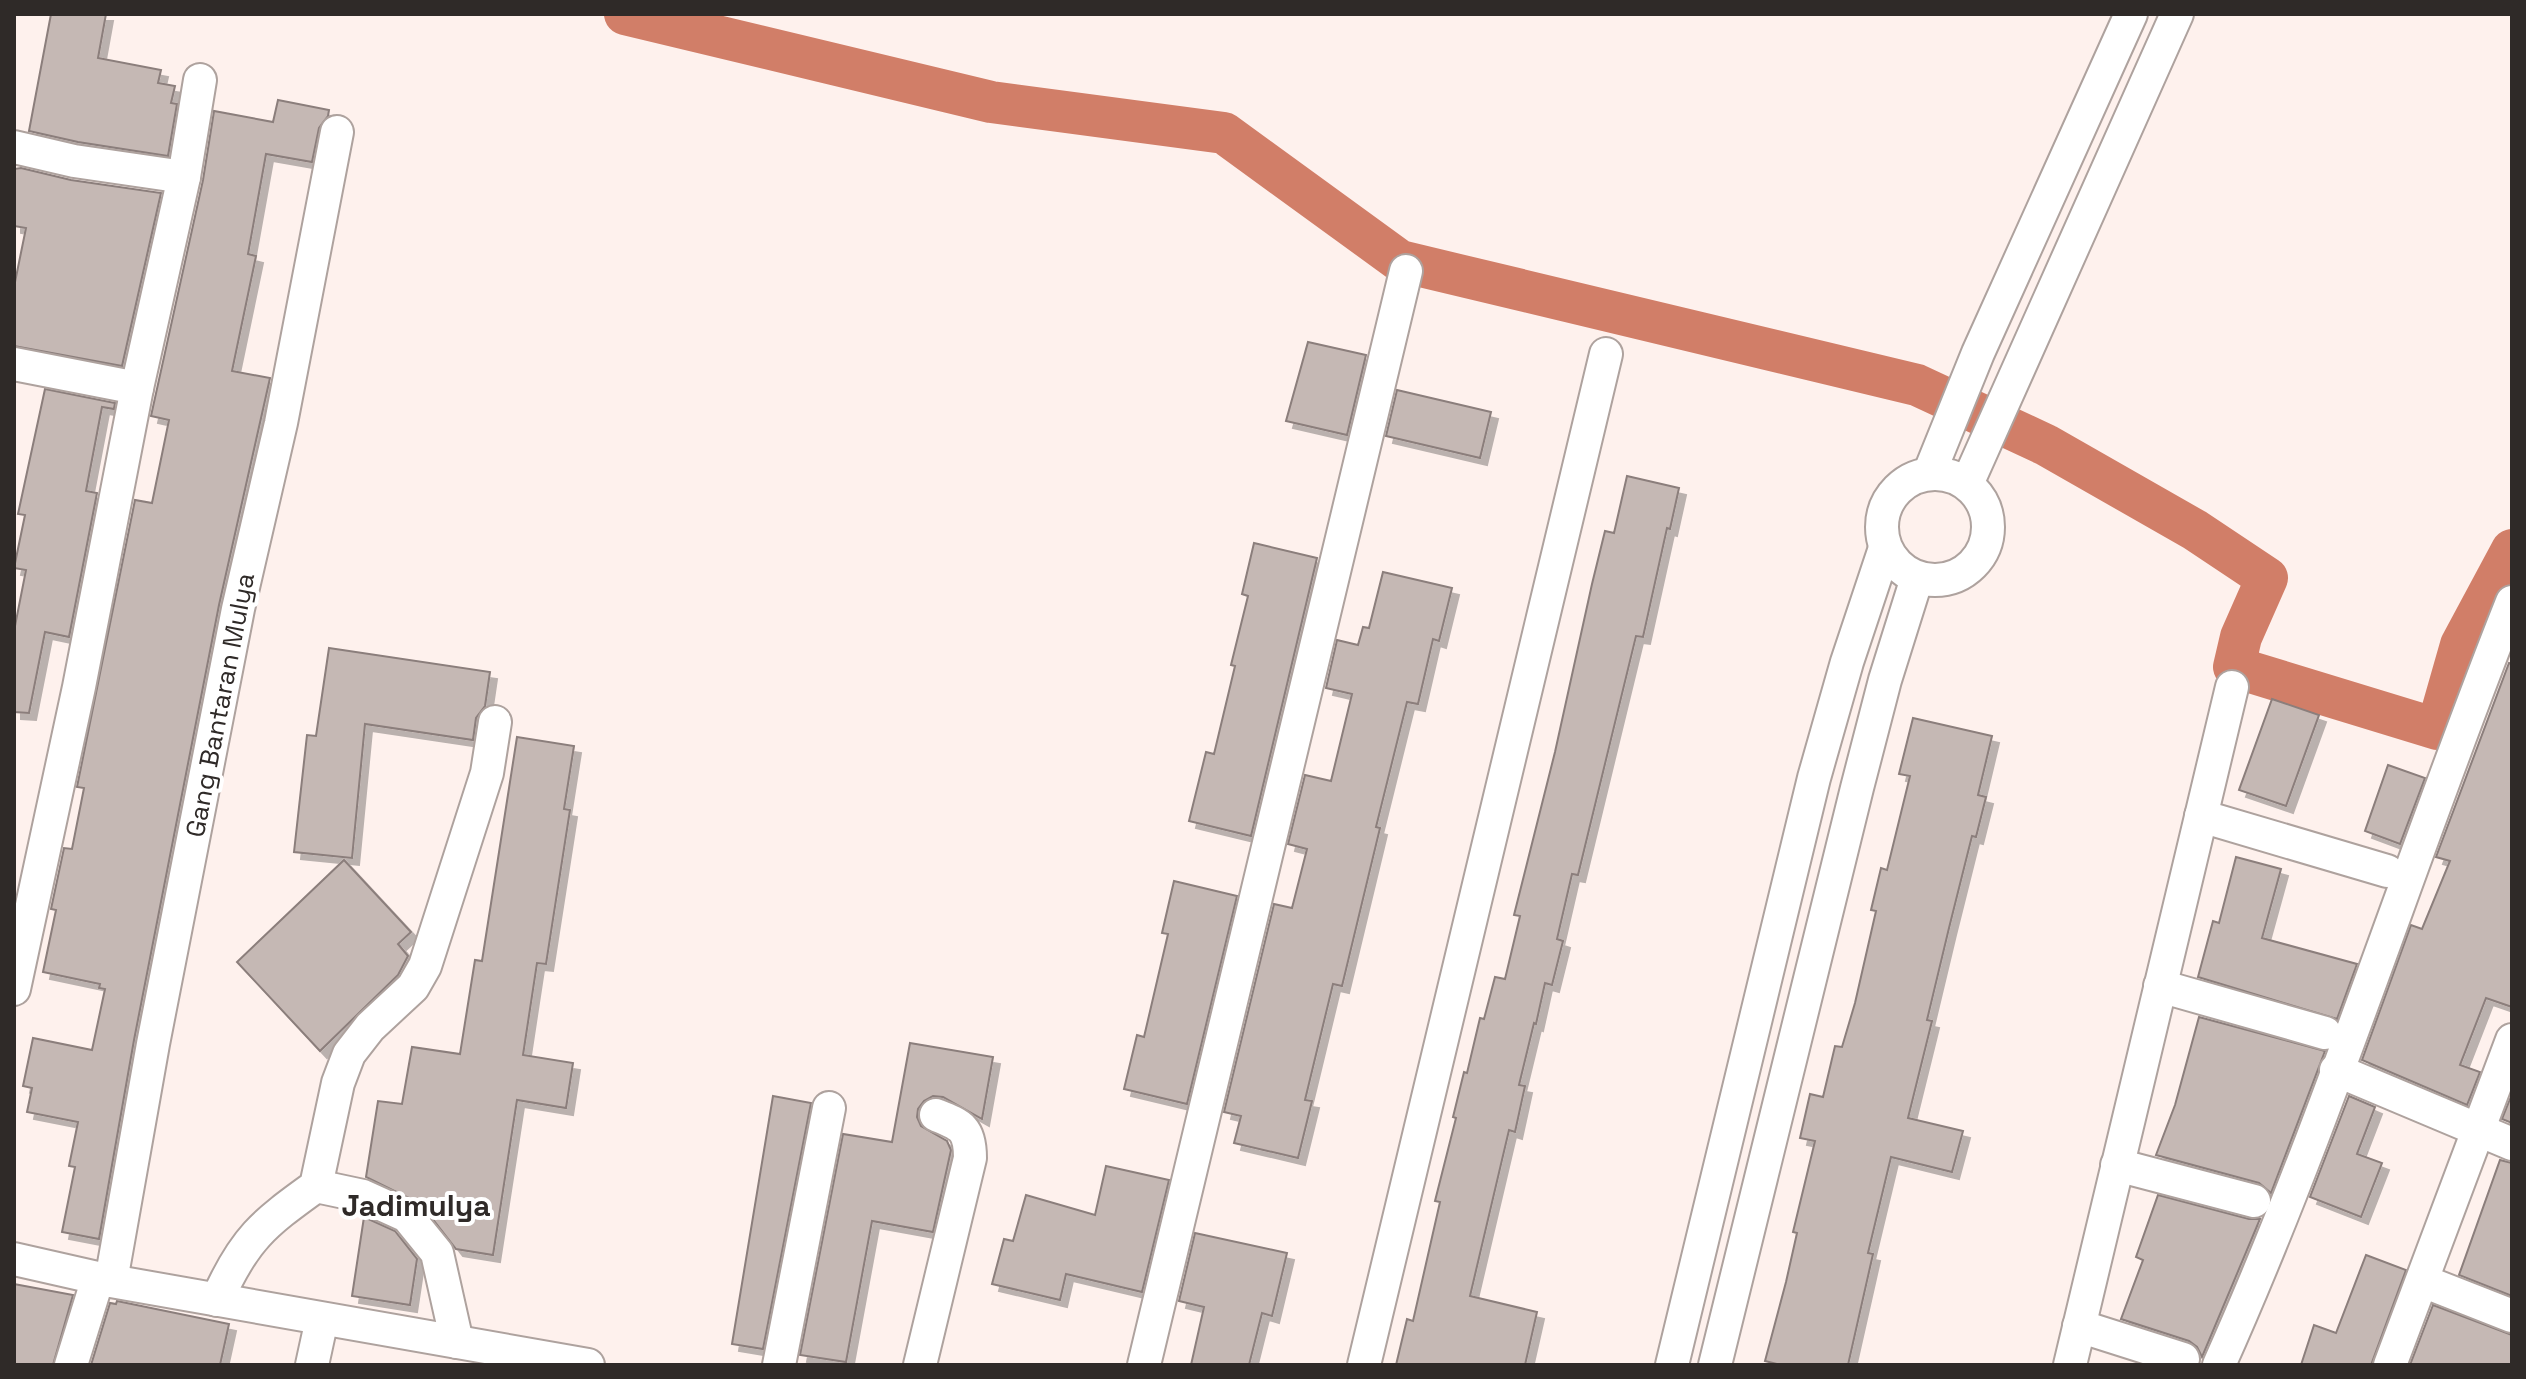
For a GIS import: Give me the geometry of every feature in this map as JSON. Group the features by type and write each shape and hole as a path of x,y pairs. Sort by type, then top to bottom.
{"street":[{"path":"1929,474 1978,353 2131,14"},
{"path":"1967,484 2177,14"},
{"path":"14,989 79,687 137,388 184,177 200,80"},
{"name":"Gang Bantaran Mulya","path":"71,1365 104,1279 238,609 281,423 337,132"},
{"path":"14,147 74,161 184,177"},
{"path":"1144,1365 1406,271"},
{"path":"1364,1365 1606,354"},
{"path":"14,364 137,388"},
{"path":"1929,474 1949,475 1967,484 1981,501 1988,521 1986,543 1976,561 1959,575 1938,581 1917,578 1898,567 1885,548 1881,529 1884,509 1895,492 1910,479 1929,474"},
{"path":"1672,1365 1814,778 1847,662 1885,548"},
{"path":"1715,1365 1857,788 1885,680 1917,578"},
{"path":"2219,1365 2254,1285 2459,734 2512,602"},
{"path":"2070,1365 2232,687"},
{"path":"217,1300 236,1259 266,1221 316,1186 338,1083 349,1054 370,1027 413,987 425,966 487,773 495,722"},
{"path":"2201,816 2387,871"},
{"path":"2160,986 2325,1033"},
{"path":"2390,1365 2512,1040"},
{"path":"2336,1070 2512,1144"},
{"path":"779,1365 829,1108"},
{"path":"920,1365 970,1158 970,1143 960,1125 936,1115"},
{"path":"2117,1165 2254,1201"},
{"path":"316,1186 363,1196 407,1216 437,1253 457,1342"},
{"path":"17,1254 104,1279 578,1364"},
{"path":"2423,1281 2512,1316"},
{"path":"312,1365 322,1319"},
{"path":"2079,1326 2183,1359"}],"building":[{"path":"51,14 106,14 98,58 161,70 158,83 175,86 171,103 177,104 168,156 29,131"},
{"path":"278,100 329,110 319,128 312,162 266,154 248,254 256,256 232,371 270,378 219,605 134,1040 99,1239 62,1232 75,1167 69,1166 78,1122 27,1112 32,1088 23,1086 33,1038 92,1050 105,989 99,988 100,984 43,972 56,910 51,909 64,848 72,849 84,788 77,787 135,500 152,503 169,420 151,416 203,180 214,111 273,122"},
{"path":"14,169 71,180 161,193 122,366 14,346 14,287 26,228 14,226"},
{"path":"1308,342 1366,355 1347,435 1286,421"},
{"path":"45,389 115,403 114,409 102,407 86,491 97,493 69,637 45,632 29,713 14,712 14,631 26,570 14,568 25,515 18,514"},
{"path":"1397,390 1491,412 1480,458 1386,436"},
{"path":"1627,476 1679,488 1643,637 1636,636 1578,875 1572,874 1557,939 1563,941 1552,985 1545,983 1534,1023 1519,1085 1525,1086 1515,1132 1509,1130 1470,1296 1537,1312 1525,1365 1396,1365 1407,1319 1413,1321 1440,1202 1435,1201 1464,1072 1467,1073 1480,1018 1484,1019 1495,977 1505,979 1520,916 1514,915 1555,752 1592,584 1605,531 1614,533"},
{"path":"1254,543 1317,558 1251,836 1189,821 1206,752 1214,754 1235,666 1231,665 1248,596 1242,594"},
{"path":"1383,572 1452,588 1439,641 1433,639 1418,704 1407,702 1342,986 1333,984 1305,1100 1312,1101 1298,1158 1234,1143 1241,1116 1224,1112 1274,904 1292,908 1307,849 1288,844 1305,775 1331,781 1352,694 1326,688 1337,640 1358,645 1363,627 1369,628"},
{"path":"329,648 490,672 485,706 476,718 473,740 365,724 352,858 294,852 307,735 316,736"},
{"path":"2509,663 2512,664 2512,1007 2486,998 2460,1065 2480,1072 2467,1105 2362,1060 2411,925 2422,929 2450,861 2436,857"},
{"path":"2272,699 2319,715 2286,806 2239,790"},
{"path":"1913,718 1992,736 1978,795 1986,797 1976,837 1972,836 1949,928 1927,1020 1932,1021 1908,1118 1963,1131 1952,1172 1891,1157 1868,1253 1873,1254 1848,1365 1781,1365 1765,1361 1786,1282 1797,1233 1793,1232 1815,1141 1800,1138 1810,1094 1823,1097 1835,1046 1842,1047 1855,1003 1876,911 1871,910 1881,868 1887,870 1910,776 1899,774"},
{"path":"517,737 574,746 564,809 570,810 546,964 537,963 523,1055 573,1063 566,1108 517,1100 493,1255 456,1249 421,1204 366,1177 378,1101 402,1104 412,1047 460,1054 475,960 482,961"},
{"path":"2388,765 2425,778 2400,844 2365,831"},
{"path":"2236,857 2281,869 2262,938 2357,964 2337,1019 2198,977 2213,921 2219,923"},
{"path":"344,860 411,932 398,944 408,956 398,975 320,1051 237,962"},
{"path":"1174,881 1237,896 1187,1104 1124,1089 1137,1035 1144,1037 1168,934 1162,933"},
{"path":"2199,1017 2325,1051 2271,1193 2259,1183 2156,1155 2175,1105"},
{"path":"910,1043 993,1057 982,1119 943,1097 933,1096 924,1101 917,1117 921,1126 947,1141 951,1150 933,1232 872,1221 846,1362 800,1355 843,1134 892,1142"},
{"path":"2512,1094 2512,1123 2502,1119"},
{"path":"773,1096 811,1103 763,1349 732,1344"},
{"path":"2349,1096 2375,1107 2357,1154 2382,1163 2361,1217 2310,1197"},
{"path":"2500,1160 2512,1163 2512,1296 2459,1275"},
{"path":"1106,1166 1169,1180 1142,1292 1066,1274 1060,1300 992,1284 1004,1239 1013,1241 1026,1195 1095,1215"},
{"path":"2158,1195 2249,1219 2260,1219 2202,1357 2197,1347 2189,1341 2121,1319 2143,1260 2136,1257"},
{"path":"364,1217 395,1231 417,1259 410,1305 352,1296"},
{"path":"1195,1233 1287,1253 1272,1316 1262,1313 1249,1365 1191,1365 1204,1307 1179,1301"},
{"path":"2366,1255 2406,1270 2371,1365 2301,1365 2314,1325 2336,1333"},
{"path":"14,1284 73,1295 53,1365 14,1365"},
{"path":"117,1301 229,1324 220,1365 91,1365 110,1303 116,1304"},
{"path":"2433,1305 2512,1335 2512,1365 2410,1365"}],"waterway":[{"path":"625,14 991,102 1224,133 1400,261 1917,385 2046,445 2195,530 2267,578 2241,637 2234,667 2437,729 2461,645 2512,550"}],"district":[{"name":"Jadimulya","path":"416,1205"}]}
